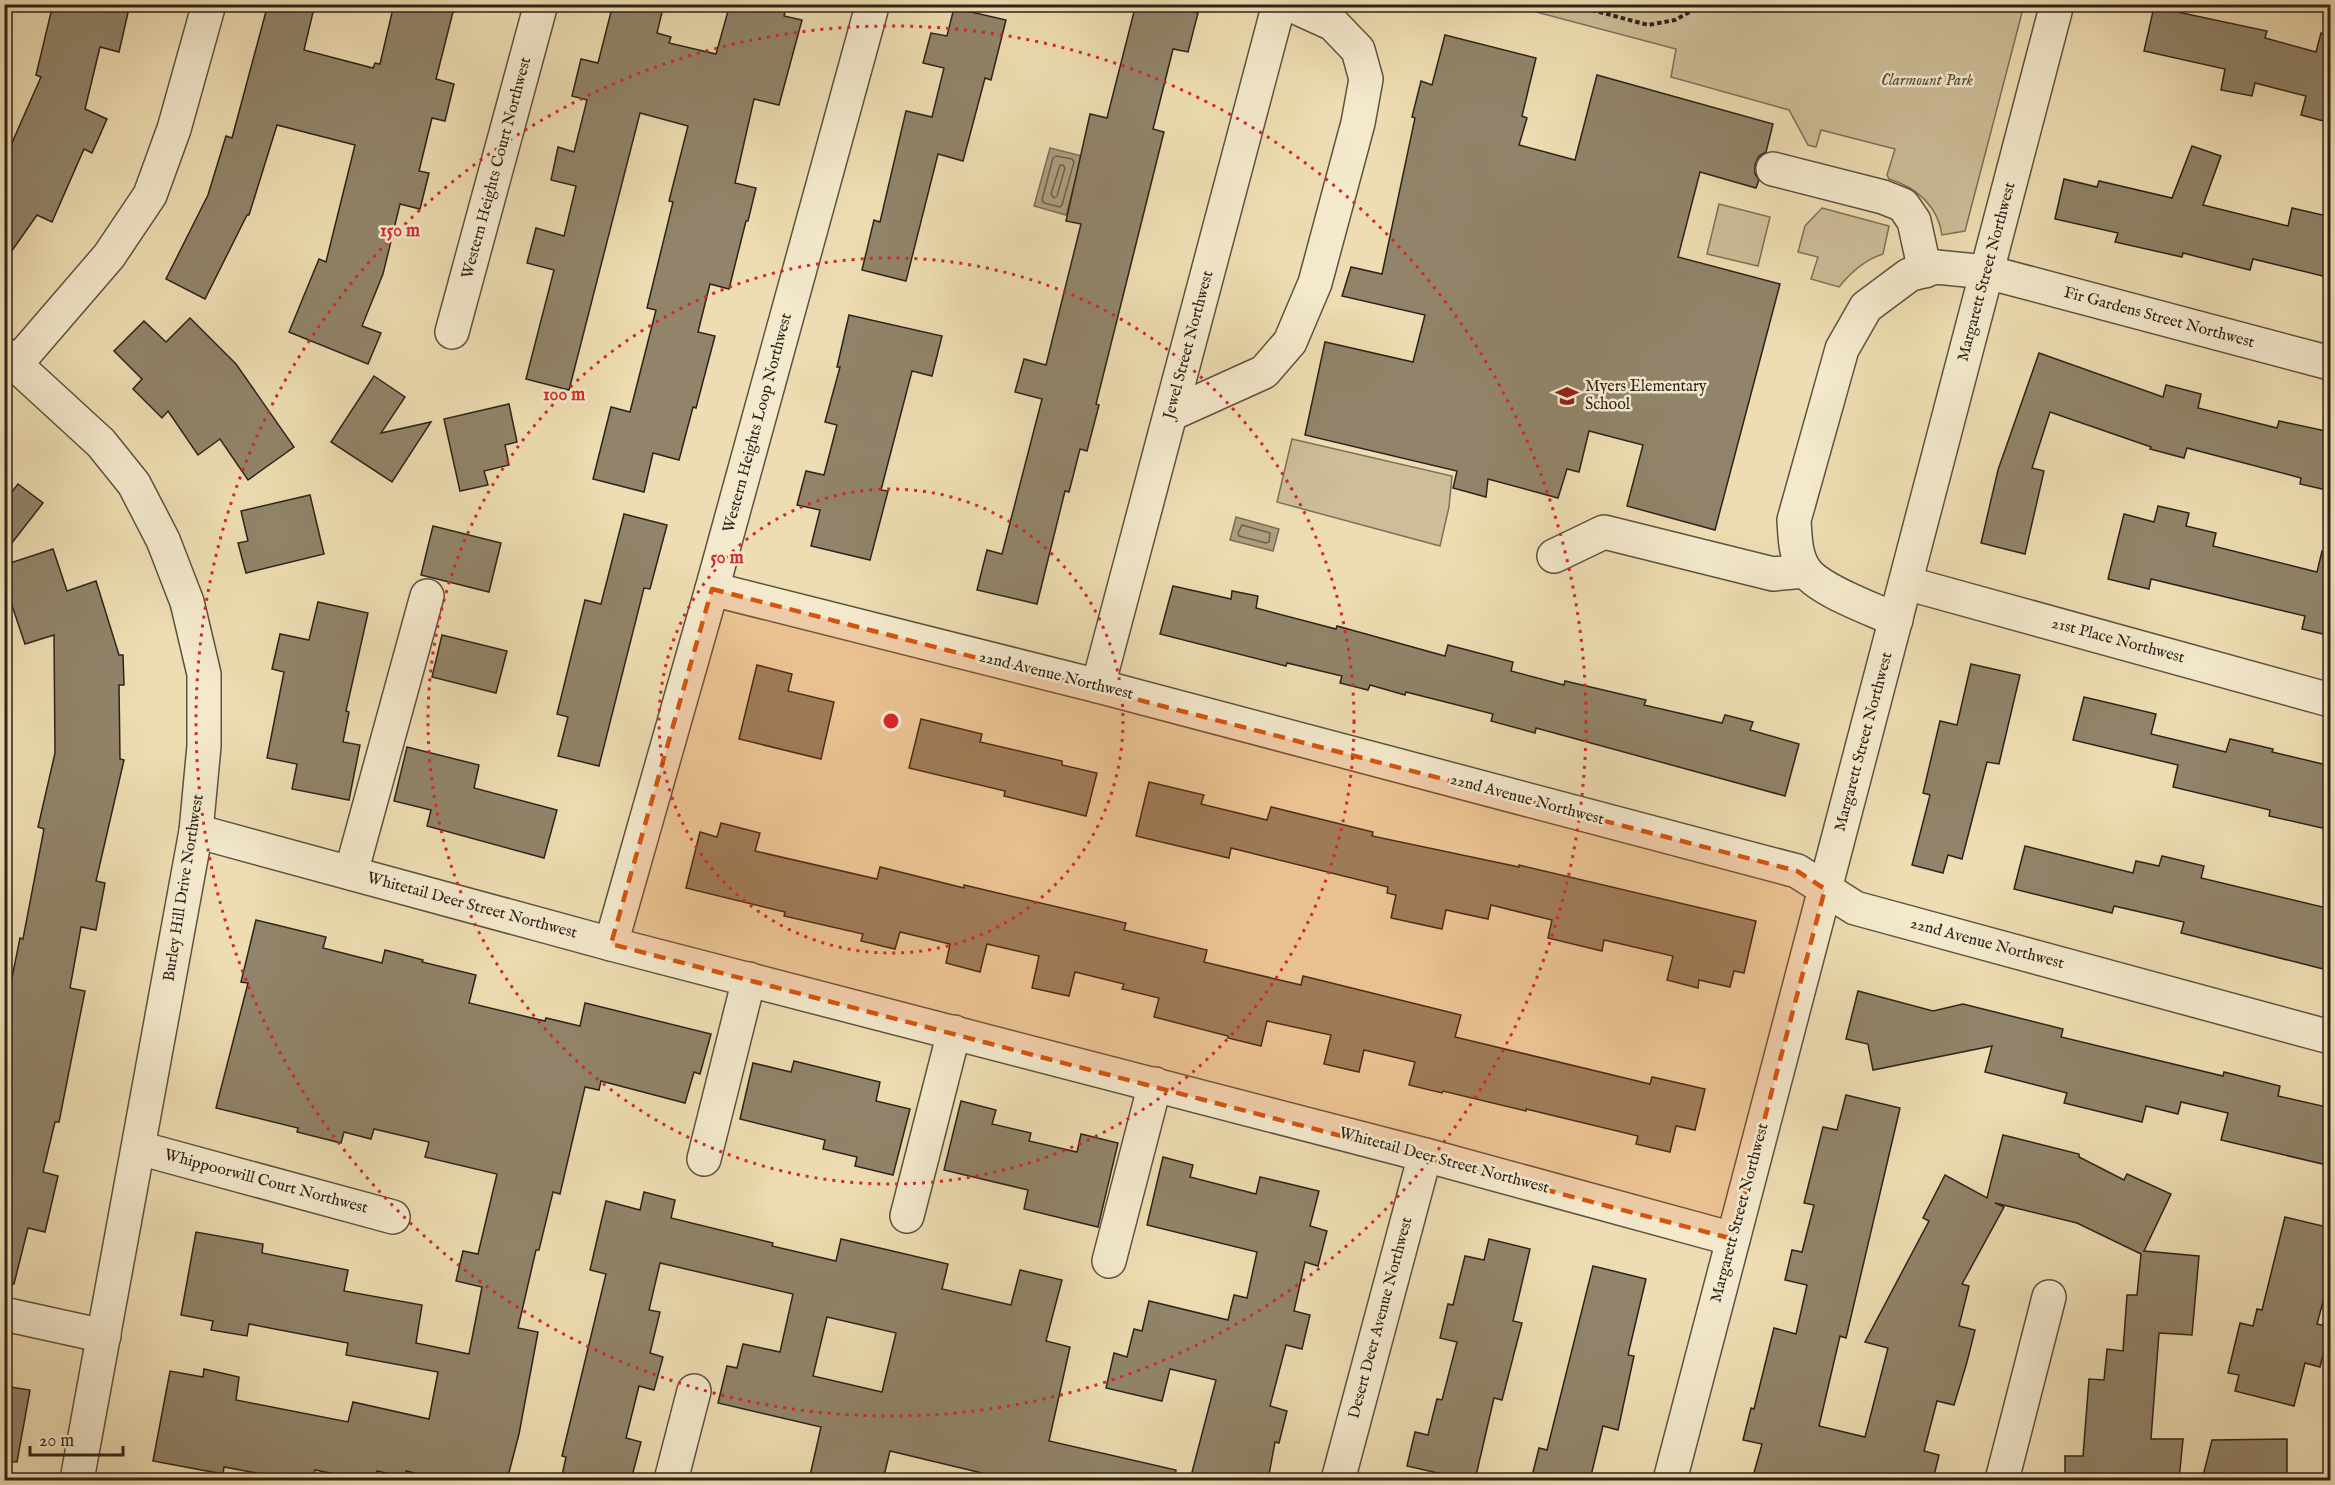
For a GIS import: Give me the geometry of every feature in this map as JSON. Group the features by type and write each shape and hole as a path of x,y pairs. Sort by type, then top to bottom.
{"street":[{"path":"10,359 109,256 150,195 174,129 208,4"},
{"name":"Western Heights Court Northwest","path":"452,332 541,4"},
{"name":"Western Heights Loop Northwest","path":"611,944 712,589 871,4"},
{"name":"Jewel Street Northwest","path":"1098,686 1279,4"},
{"path":"1171,414 1264,372 1290,342 1315,283 1358,123 1366,79 1358,50 1333,24 1289,4"},
{"name":"Margarett Street Northwest","path":"1670,1480 2057,4"},
{"path":"1773,169 1883,196 1903,205 1914,221 1925,271"},
{"name":"Fir Gardens Street Northwest","path":"1805,571 1795,544 1794,520 1842,350 1866,307 1909,275 1936,267 1987,272 2331,363"},
{"name":"Burley Hill Drive Northwest","path":"10,359 101,443 134,484 167,550 187,602 204,674 204,746 196,831 77,1480"},
{"path":"1554,556 1604,532 1773,574 1805,571 1828,589 1896,620"},
{"name":"21st Place Northwest","path":"1906,583 2331,700"},
{"name":"22nd Avenue Northwest","path":"712,589 1098,686 1797,871 1855,908 2331,1037"},
{"path":"351,873 427,596"},
{"name":"Whitetail Deer Street Northwest","path":"196,831 611,944 1155,1084 1733,1239"},
{"path":"704,1159 749,979"},
{"path":"907,1216 954,1032"},
{"path":"1109,1261 1155,1084"},
{"name":"Whippoorwill Court Northwest","path":"139,1148 393,1217"},
{"name":"Desert Deer Avenue Northwest","path":"1338,1480 1425,1155"},
{"path":"2002,1480 2049,1298"},
{"path":"4,1314 104,1336"},
{"path":"671,1480 694,1391"}],"path":[{"path":"1570,4 1647,25 1675,20 1695,9 1698,4"}],"highlighted area":[{"path":"712,589 1797,871 1825,889 1733,1239 611,944"}],"green space":[{"name":"Clarmount Park","path":"1510,5 2024,5 1965,231 1942,235 1936,215 1924,199 1908,187 1889,179 1887,175 1895,149 1821,130 1816,147 1808,145 1789,110 1671,77 1676,49"},
{"path":"1719,204 1770,217 1758,266 1707,254"},
{"path":"1822,208 1889,226 1883,254 1858,267 1839,287 1811,279 1818,257 1798,252 1805,226"},
{"path":"1292,439 1452,476 1449,507 1440,546 1277,502"}],"water":[{"path":"1050,148 1082,156 1066,215 1034,206"},
{"path":"1236,517 1279,529 1273,551 1230,540"}],"building":[{"path":"53,4 130,4 119,52 100,47 85,109 107,119 92,153 84,149 52,222 37,215 4,262 4,161 41,77 36,75"},
{"path":"268,4 315,4 304,50 373,68 375,63 380,64 394,4 455,4 436,79 454,84 445,121 432,118 419,171 429,173 420,209 400,204 383,274 362,326 381,333 368,364 289,332 319,259 326,262 355,145 277,125 249,215 205,299 166,279 208,195 226,136 232,138"},
{"path":"613,4 664,4 657,33 671,37 669,43 716,54 730,4 787,4 784,16 802,20 779,105 754,99 735,183 756,188 729,289 710,284 698,332 715,336 696,408 693,407 679,460 653,453 644,492 593,479 611,407 630,412 656,310 647,308 673,202 669,201 688,126 640,113 569,390 526,379 554,270 527,263 536,228 564,236 576,186 551,180 558,147 574,152 587,100 572,96 581,59 598,63"},
{"path":"1136,4 1165,4 1198,13 1188,52 1173,49 1153,129 1164,132 1096,404 1099,405 1087,451 1080,449 1069,492 1065,491 1037,604 977,590 987,550 1002,554 1042,399 1015,392 1024,359 1046,365 1081,224 1066,221 1090,114 1107,118"},
{"path":"2154,7 2267,31 2265,38 2316,52 2321,33 2331,34 2331,123 2301,115 2306,96 2255,83 2252,96 2221,90 2225,69 2144,51"},
{"path":"954,8 1006,20 991,80 985,78 963,161 938,154 906,281 862,270 874,220 880,222 906,111 932,117 944,68 923,63 931,33 947,36"},
{"path":"1445,35 1536,58 1522,116 1527,118 1519,145 1575,160 1597,75 1773,124 1766,152 1759,156 1755,165 1755,174 1759,180 1756,188 1700,172 1678,257 1780,284 1715,530 1627,506 1643,445 1589,431 1579,472 1567,469 1558,498 1488,479 1486,497 1453,488 1457,471 1305,435 1325,342 1413,362 1425,315 1342,296 1351,267 1382,274 1421,81 1432,85"},
{"path":"2192,146 2221,156 2203,205 2288,226 2292,208 2331,217 2331,278 2253,259 2250,270 2183,253 2182,257 2115,242 2118,233 2055,219 2064,179 2097,187 2099,181 2172,198"},
{"path":"849,315 942,336 932,376 912,371 881,490 888,491 870,560 811,546 820,510 797,505 806,471 824,475 837,425 825,422 840,367 837,367"},
{"path":"190,318 236,364 294,447 248,480 220,439 198,455 168,411 162,418 133,389 142,379 114,351 144,321 166,342"},
{"path":"2039,353 2163,397 2166,385 2201,394 2198,408 2277,428 2279,421 2331,432 2331,491 2300,484 2301,478 2187,448 2184,458 2150,449 2151,447 2050,412 2032,468 2044,471 2025,554 1981,543 1998,470"},
{"path":"374,376 405,397 381,433 431,422 392,482 331,442"},
{"path":"509,404 517,442 505,445 509,465 484,471 488,485 460,491 444,419"},
{"path":"18,484 43,503 4,553 4,502"},
{"path":"310,495 324,554 246,573 238,543 248,541 241,511"},
{"path":"2158,506 2189,513 2186,526 2216,533 2213,546 2317,572 2322,551 2331,552 2331,636 2302,629 2305,616 2151,579 2149,589 2108,579 2124,514 2154,522"},
{"path":"624,514 667,525 650,589 644,588 599,766 558,756 568,717 557,714 585,600 601,604"},
{"path":"433,526 501,543 489,592 421,575"},
{"path":"53,549 67,591 96,581 119,655 123,655 124,685 119,685 120,759 124,760 96,881 105,883 96,930 81,927 70,988 85,991 59,1122 55,1122 43,1172 58,1176 45,1232 28,1228 14,1284 4,1283 4,1017 20,938 23,939 44,829 38,827 55,753 54,635 25,644 4,582 4,565"},
{"path":"1173,586 1231,599 1232,591 1258,596 1256,608 1336,629 1337,626 1445,656 1448,645 1513,662 1511,671 1564,685 1565,681 1646,700 1644,705 1722,723 1725,715 1753,722 1750,730 1799,744 1785,796 1536,728 1535,733 1491,721 1493,714 1370,685 1368,690 1340,683 1342,676 1287,663 1286,666 1160,634"},
{"path":"318,602 368,613 346,711 349,712 343,742 360,745 349,800 292,789 297,764 267,758 284,672 272,669 280,634 309,640"},
{"path":"442,635 507,651 496,693 432,677"},
{"path":"1971,664 2020,675 1999,764 1987,762 1962,859 1948,855 1943,873 1912,865 1930,795 1923,793 1940,721 1957,725"},
{"path":"757,665 792,674 788,691 834,702 821,759 739,739"},
{"path":"2084,697 2156,714 2151,734 2226,752 2230,739 2331,766 2331,830 2269,816 2270,810 2173,787 2178,765 2073,740"},
{"path":"921,719 982,734 980,742 1062,761 1062,765 1097,773 1086,816 1004,796 1005,791 909,768"},
{"path":"407,747 479,765 474,788 557,810 544,858 427,826 431,810 394,801"},
{"path":"1149,782 1204,795 1201,804 1267,820 1271,807 1373,832 1372,836 1519,867 1519,865 1756,921 1744,973 1734,971 1730,987 1699,980 1698,988 1667,980 1673,956 1604,940 1602,951 1548,938 1552,920 1491,905 1488,919 1446,910 1442,929 1391,918 1396,895 1387,893 1388,887 1231,848 1229,858 1136,836"},
{"path":"721,823 760,833 755,851 877,879 880,867 964,888 964,885 1126,923 1124,930 1207,950 1204,962 1301,985 1303,976 1461,1015 1455,1037 1650,1084 1652,1077 1705,1089 1695,1130 1676,1126 1670,1152 1636,1144 1638,1136 1526,1109 1526,1111 1409,1085 1415,1062 1364,1050 1359,1072 1324,1064 1331,1035 1267,1021 1261,1046 1228,1038 1228,1036 1154,1017 1159,998 1122,989 1124,984 1075,972 1069,996 1032,988 1039,956 987,944 980,972 946,963 950,944 900,932 895,949 861,941 863,934 784,916 785,912 686,888 700,832 717,837"},
{"path":"2025,846 2133,873 2136,861 2159,866 2162,856 2204,866 2201,878 2331,909 2331,971 2181,933 2184,922 2114,906 2112,913 2014,889"},
{"path":"256,920 326,937 323,948 382,963 385,950 476,975 469,1003 545,1021 546,1018 580,1026 585,1003 711,1034 700,1074 694,1072 685,1103 601,1081 599,1090 585,1087 560,1194 553,1192 539,1250 536,1250 518,1328 538,1332 519,1434 507,1480 443,1480 406,1471 405,1477 377,1471 374,1480 363,1480 315,1470 313,1480 293,1480 224,1467 223,1474 153,1461 170,1371 203,1377 204,1369 239,1377 236,1400 348,1422 353,1402 429,1419 438,1372 346,1355 348,1343 249,1324 247,1336 211,1330 213,1321 181,1315 196,1232 263,1244 262,1253 348,1270 344,1291 422,1305 416,1343 469,1354 482,1287 456,1281 463,1251 478,1254 497,1174 425,1157 429,1142 374,1129 371,1139 344,1132 341,1143 297,1132 298,1128 216,1108 248,983 241,982"},
{"path":"1858,991 1933,1011 1963,1004 2063,1029 2061,1037 2223,1076 2224,1072 2280,1086 2278,1096 2331,1108 2331,1166 2221,1140 2228,1113 2181,1102 2178,1114 2146,1106 2142,1122 2064,1103 2067,1093 1985,1072 1992,1046 1873,1070 1868,1044 1846,1039"},
{"path":"794,1061 880,1082 876,1101 910,1109 893,1175 855,1166 857,1157 823,1149 825,1140 740,1119 753,1063 791,1072"},
{"path":"1846,1095 1900,1108 1846,1338 1840,1336 1819,1426 1865,1437 1888,1348 1865,1342 1929,1221 1923,1218 1945,1175 1987,1198 2003,1135 2079,1154 2079,1157 2124,1180 2127,1174 2171,1194 2144,1251 2199,1256 2192,1335 2159,1333 2151,1439 2183,1439 2179,1480 2065,1480 2065,1456 2083,1456 2089,1379 2104,1380 2107,1349 2123,1351 2127,1295 2137,1295 2141,1254 2077,1223 1995,1203 2004,1207 1962,1284 1969,1286 1959,1326 1975,1330 1967,1362 1954,1405 1937,1401 1924,1451 1939,1455 1933,1480 1752,1480 1762,1444 1743,1440 1751,1408 1754,1409 1774,1328 1796,1334 1807,1285 1785,1280 1792,1250 1802,1252 1814,1205 1804,1203 1823,1127 1837,1130"},
{"path":"961,1101 996,1110 992,1124 1031,1133 1029,1141 1077,1152 1081,1134 1118,1143 1098,1227 1024,1209 1028,1190 944,1170"},
{"path":"1163,1157 1193,1165 1190,1177 1256,1194 1260,1177 1319,1191 1310,1226 1327,1231 1318,1266 1305,1262 1294,1311 1310,1315 1302,1349 1286,1345 1270,1406 1287,1411 1279,1443 1275,1442 1268,1480 1190,1480 1216,1380 1170,1369 1162,1401 1106,1388 1114,1353 1127,1357 1134,1329 1142,1331 1149,1301 1228,1320 1234,1295 1247,1298 1257,1252 1147,1225"},
{"path":"644,1192 675,1200 671,1218 773,1243 772,1246 836,1261 841,1239 948,1264 942,1289 1011,1305 1020,1270 1062,1280 1046,1341 1070,1347 1049,1441 1176,1470 1175,1480 1011,1480 890,1451 883,1480 809,1480 821,1427 718,1403 727,1366 737,1368 743,1344 780,1352 793,1294 660,1263 649,1310 660,1312 650,1353 663,1357 654,1390 639,1386 626,1438 641,1442 631,1480 561,1480 566,1457 562,1456 606,1274 590,1270 606,1201 640,1210","holes":["827,1317 896,1333 882,1392 813,1376"]},
{"path":"2285,1217 2331,1228 2331,1272 2317,1324 2330,1327 2320,1367 2305,1363 2294,1406 2235,1391 2239,1375 2228,1373 2240,1323 2253,1326 2257,1309 2262,1310"},
{"path":"1489,1239 1530,1249 1513,1321 1522,1323 1502,1400 1494,1398 1475,1480 1468,1480 1407,1466 1415,1432 1428,1435 1437,1399 1442,1400 1457,1342 1440,1338 1448,1304 1453,1305 1465,1256 1484,1260"},
{"path":"1593,1266 1646,1279 1628,1355 1634,1356 1618,1430 1603,1426 1590,1480 1531,1480 1539,1448 1547,1450"},
{"path":"4,1386 30,1390 17,1462 4,1461"},
{"path":"2287,1439 2287,1480 2202,1480 2212,1440"}],"place":[{"name":"Myers Elementary School","path":"1567,396"}]}
